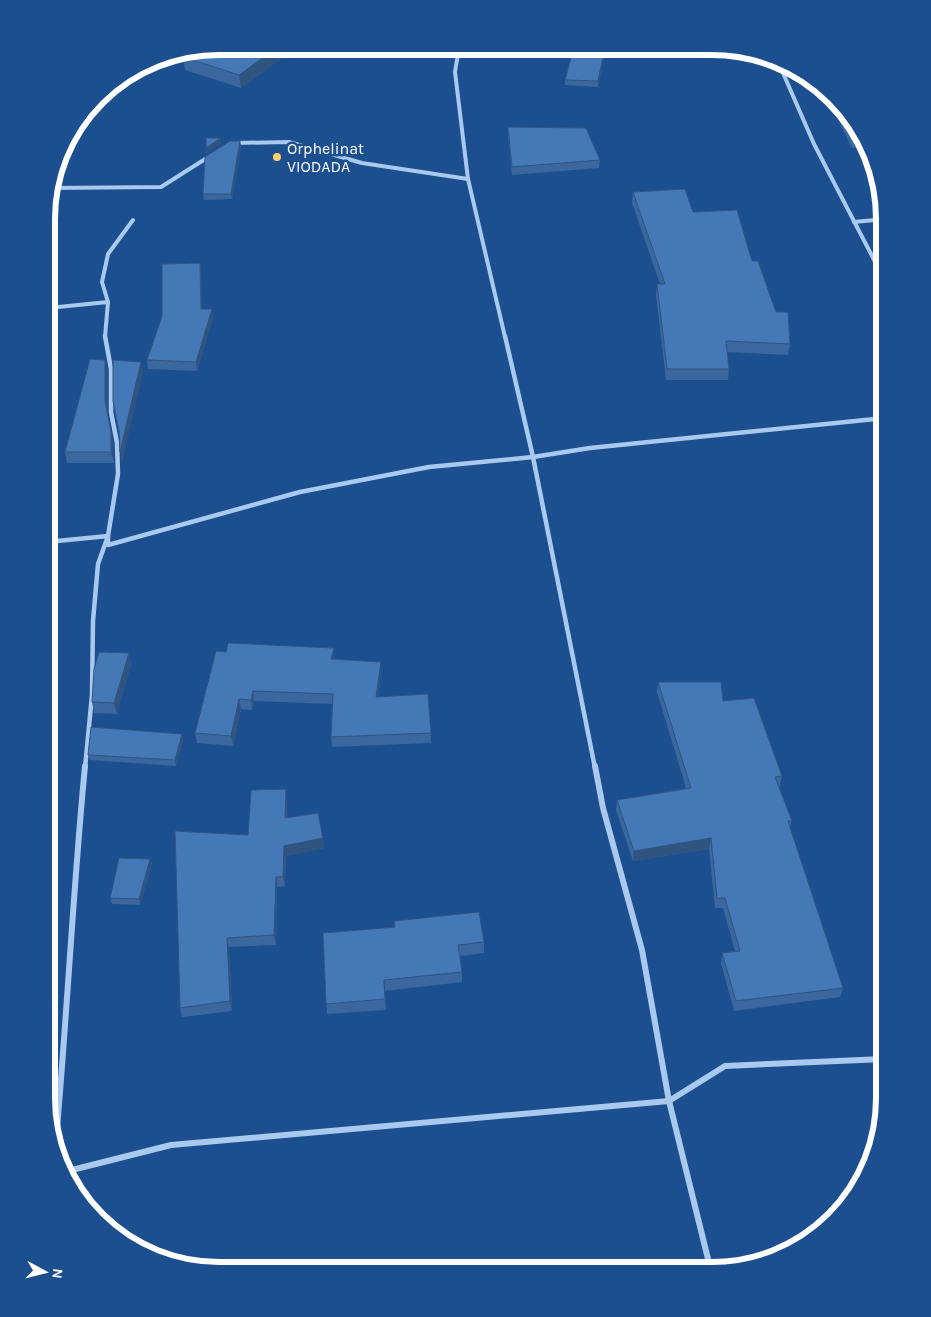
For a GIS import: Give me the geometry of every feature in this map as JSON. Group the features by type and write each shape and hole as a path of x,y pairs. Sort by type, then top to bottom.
{"street":[{"path":"458,55 455,72 468,179 533,457 603,808 642,950 670,1101 709,1262"},
{"path":"782,71 814,144 876,264"},
{"path":"229,143 289,142 362,163 468,179"},
{"path":"58,188 161,187 213,154"},
{"path":"133,220 108,254 102,282 108,302 105,342 111,369 111,412 118,474 108,545 300,492 429,467 533,457 609,446 876,419"},
{"path":"854,222 876,220"},
{"path":"55,307 108,302"},
{"path":"55,541 108,536"},
{"path":"57,1126 69,992 75,874 92,695 93,620 98,564 108,536"},
{"path":"72,1170 171,1146 670,1101 725,1066 876,1059"}],"building":[{"path":"219,55 267,55 239,75 188,58"},
{"path":"572,55 603,55 598,81 565,80"},
{"path":"508,127 586,128 600,160 512,167"},
{"path":"206,138 221,138 206,148"},
{"path":"230,141 240,141 231,194 203,194 205,157"},
{"path":"685,189 693,212 737,210 752,261 758,261 776,312 788,312 790,344 726,341 729,369 667,369 657,284 665,284 633,192"},
{"path":"200,263 201,309 212,309 196,362 147,360 162,316 162,264"},
{"path":"90,359 105,360 105,401 111,432 111,452 65,452"},
{"path":"113,360 141,362 120,452 119,431 113,401"},
{"path":"228,643 334,648 331,659 381,662 376,697 428,694 431,733 331,737 333,694 253,691 251,700 239,699 231,736 195,733 216,651 226,652"},
{"path":"99,652 129,653 114,703 92,702 94,669"},
{"path":"658,682 721,682 723,701 754,698 782,776 775,777 792,821 788,821 843,988 736,1001 722,953 740,951 725,898 717,898 711,838 634,851 617,800 691,788"},
{"path":"91,727 182,734 175,760 88,755"},
{"path":"286,789 285,818 318,813 323,838 284,846 283,877 276,877 274,935 227,938 230,1001 180,1008 175,831 248,835 251,790"},
{"path":"119,858 150,859 139,899 110,898"},
{"path":"479,912 484,942 458,945 462,972 384,980 385,999 326,1004 323,933 395,927 394,921"}],"place":[{"name":"Orphelinat VIODADA","path":"277,157"}]}
